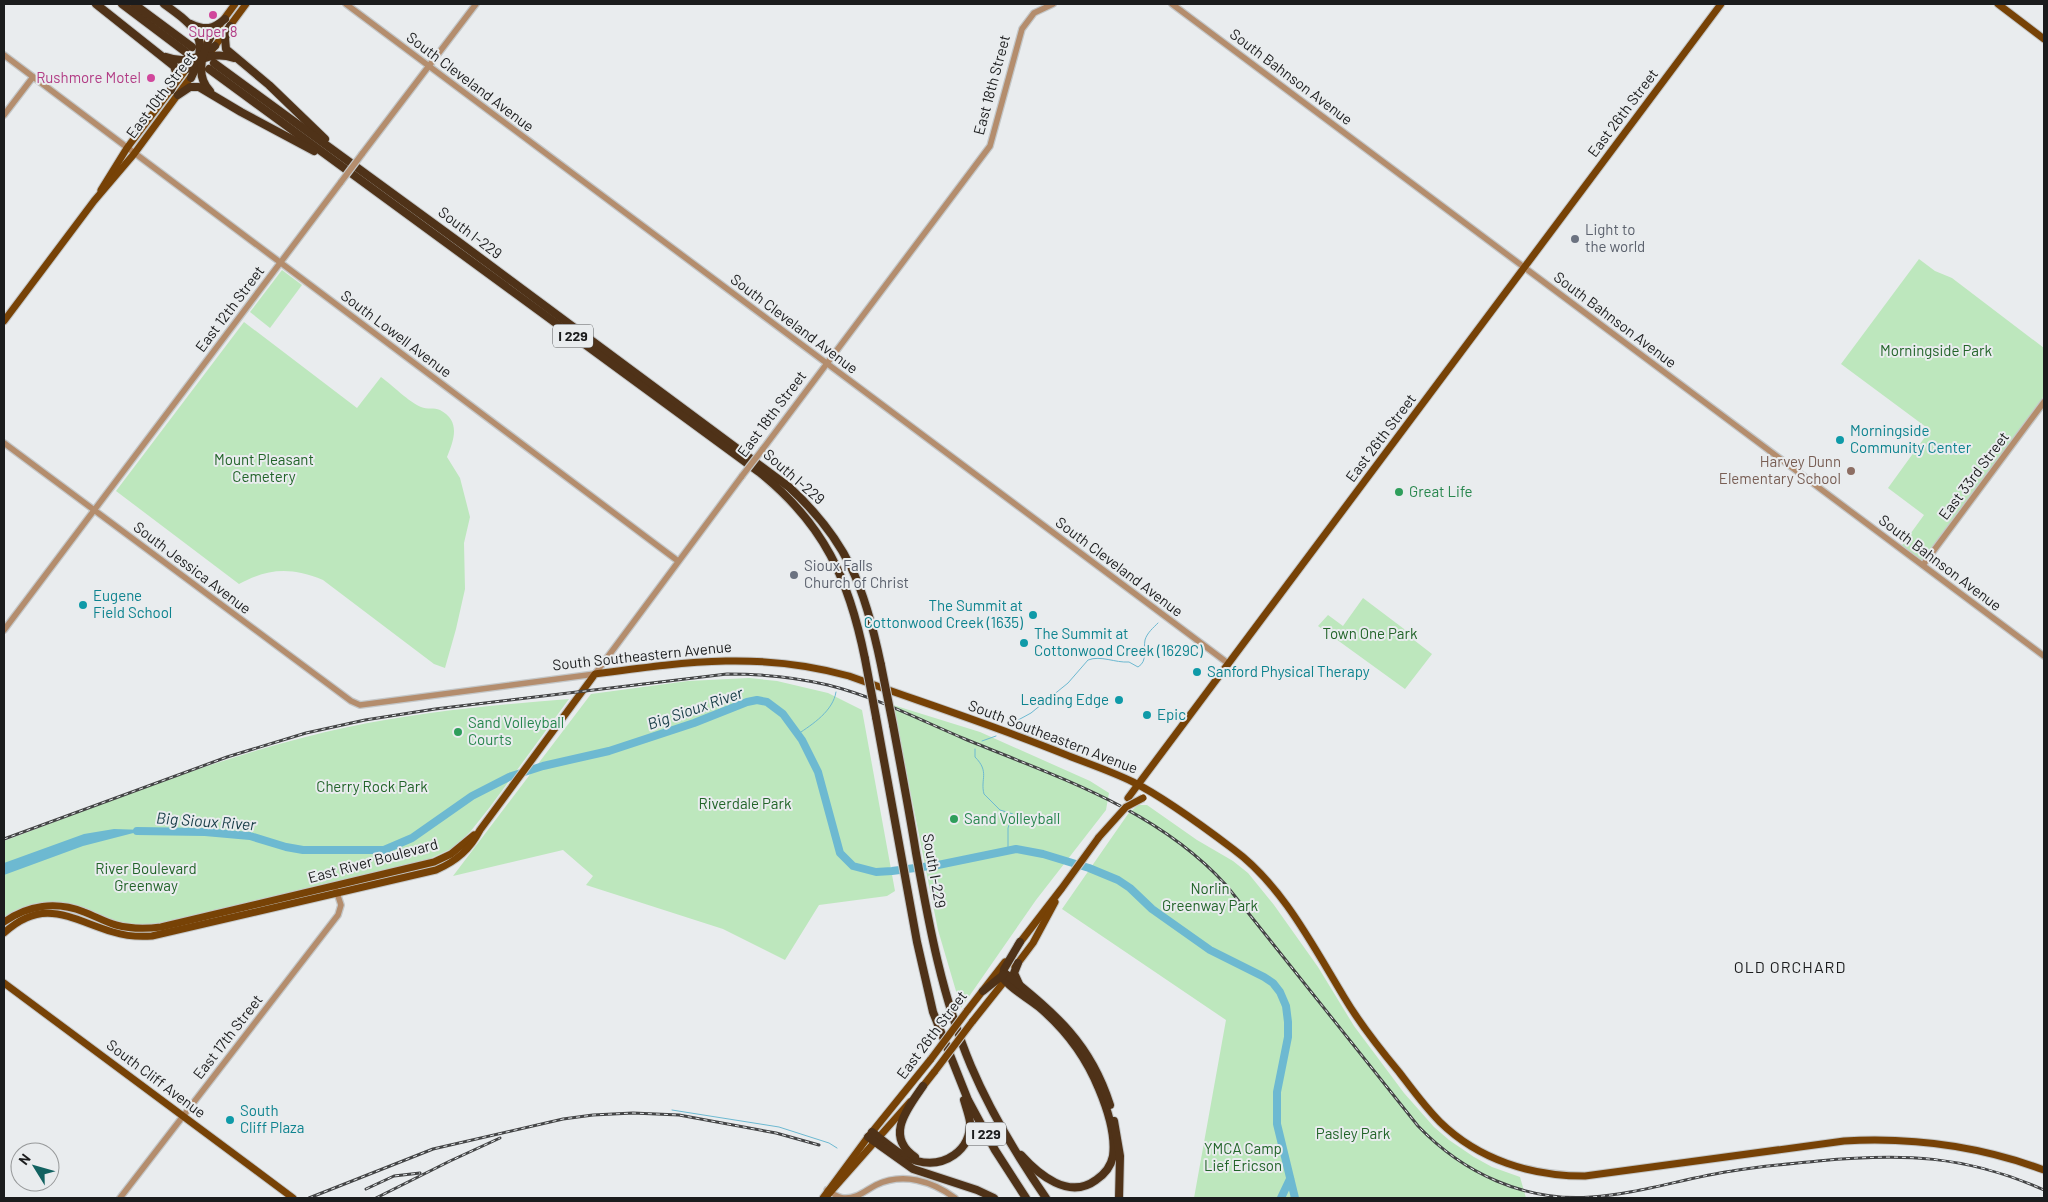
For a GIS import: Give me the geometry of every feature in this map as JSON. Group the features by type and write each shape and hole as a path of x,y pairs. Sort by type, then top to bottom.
{"highway":[{"path":"96,4 174,66 176,79 171,90"},
{"path":"122,4 190,50"},
{"path":"134,4 154,24"},
{"path":"164,4 190,24 203,29 212,28 225,18"},
{"path":"190,24 197,34 203,81 215,96"},
{"path":"230,26 224,46 263,80 322,137 362,171"},
{"path":"190,78 210,38"},
{"path":"186,69 215,46"},
{"path":"162,56 179,60 221,55 238,60"},
{"name":"South I-229","path":"1026,1198 980,1123 954,1066 931,1004 865,659 851,602 833,559 813,527 778,488 744,461 362,181 211,66 362,171 765,468 798,494 834,537 855,574 870,611 893,725 924,898 937,960 949,1004 971,1065 1001,1127 1046,1198"},
{"path":"178,95 187,88 196,86 321,155 362,181"},
{"path":"1001,1127 1030,1165 1048,1179 1062,1186 1081,1187 1092,1183 1102,1176 1111,1163 1113,1145 1110,1126 1104,1102 1089,1067 1052,1018 1005,977 1004,969 1020,942"},
{"path":"1018,963 1014,973 1022,987"},
{"path":"1005,977 1022,987 1046,1006 1069,1029 1088,1055 1102,1082 1111,1107 1117,1133 1120,1156 1119,1198"},
{"path":"983,991 1005,977"},
{"path":"874,1137 905,1156 926,1163 942,1162 952,1157 961,1148 967,1137 970,1120 954,1066"},
{"path":"923,1086 905,1113 900,1129 901,1139 906,1150 914,1157 926,1163"},
{"path":"874,1137 913,1168 994,1198"}],"main road":[{"path":"210,38 235,4"},
{"name":"East 10th Street","path":"215,46 246,4"},
{"name":"East 26th Street","path":"824,1198 874,1137 931,1059 1062,888 1721,4"},
{"path":"1998,4 2044,39"},
{"name":"East 10th Street","path":"94,201 109,175 186,69"},
{"name":"East 10th Street","path":"4,321 94,201 134,154 190,78"},
{"name":"South Southeastern Avenue","path":"595,674 710,660 763,660 813,667 849,676 1018,736 1138,784 1229,846 1259,872 1308,937 1372,1039 1430,1111 1448,1129 1464,1141 1503,1162 1553,1175 1595,1175 1844,1141 1894,1140 1931,1142 1966,1147 1996,1154 2044,1170"},
{"name":"East 18th Street","path":"480,830 595,674"},
{"path":"1099,837 1126,807 1143,798 1155,795"},
{"name":"East River Boulevard","path":"4,922 12,916 37,907 61,906 117,925 152,928 440,860 457,851 480,830"},
{"name":"East River Boulevard","path":"4,933 24,919 38,915 53,914 74,917 124,935 152,936 338,894 442,868 465,852 480,830"},
{"name":"East 26th Street","path":"874,1137 923,1086 1005,977 1018,963 1041,930 1062,888"},
{"path":"4,926 12,916"},
{"name":"South Cliff Avenue","path":"4,983 293,1198"}],"street":[{"name":"South Cleveland Avenue","path":"346,4 1229,664"},
{"name":"East 12th Street","path":"4,630 476,4"},
{"name":"East 18th Street","path":"595,674 990,146 1022,29 1034,13 1053,4"},
{"name":"South Bahnson Avenue","path":"1172,4 2044,656"},
{"name":"South Lowell Avenue","path":"4,56 678,561"},
{"path":"4,115 33,77"},
{"name":"East 33rd Street","path":"1923,565 2044,402"},
{"name":"South Jessica Avenue","path":"4,442 351,702 369,705"},
{"name":"South Southeastern Avenue","path":"369,705 470,689 595,674"},
{"name":"East 17th Street","path":"120,1198 338,915 341,908 335,886"},
{"path":"829,1191 837,1197 850,1198 889,1180 902,1179 927,1183 938,1187 955,1198"}],"green space":[{"name":"Morningside Park","path":"1919,259 1935,271 1952,278 2044,348 2044,396 1923,565 1900,548 1924,515 1888,488 1930,430 1841,364"},
{"path":"282,270 302,285 270,328 250,312"},
{"name":"Mount Pleasant Cemetery","path":"244,322 357,408 381,377 417,405 423,408 440,410 447,414 451,420 454,431 447,457 460,478 470,517 464,543 465,589 445,668 434,664 323,580 301,573 280,571 260,575 239,584 116,491"},
{"name":"Town One Park","path":"1363,598 1412,635 1410,637 1432,654 1405,689 1318,626 1328,615 1343,626"},
{"name":"Riverdale Park","path":"749,678 777,681 828,693 862,710 895,891 887,896 819,905 785,960 723,929 586,885 593,876 563,850 453,876 591,694 688,681"},
{"name":"Cherry Rock Park","path":"569,699 470,832 453,848 429,859 152,925 121,922 85,908 53,902 33,904 4,917 4,841 217,763 304,737 348,727 430,713"},
{"path":"893,705 980,732 1090,781 1109,793 1106,810 1036,900 961,1008 938,930"},
{"path":"1138,805 1147,805 1197,840 1233,861 1248,873 1274,905 1318,967 1354,1026 1404,1093 1434,1127 1449,1140 1492,1167 1520,1177 1526,1198 1194,1198 1226,1020 1062,909 1128,814"}],"water":[{"path":"114,829 145,830 83,846 4,875 4,863 84,834"}],"waterway":[{"path":"1009,725 1031,713 1068,683 1088,660 1098,658 1129,662 1138,667 1141,665 1144,658 1146,637 1158,623"},
{"path":"798,734 827,711 836,692"},
{"name":"Big Sioux River","path":"137,831 205,832 250,836 303,850 384,850 412,838 472,796 509,777 543,766 609,751 694,723 747,702 757,700 767,702 783,714 802,740 818,772 840,853 853,866 876,872 892,871 938,865 1016,849 1043,854 1089,868 1118,880 1130,888 1152,909 1210,950 1273,983 1280,992 1286,1006 1288,1022 1288,1037 1277,1092 1277,1124 1295,1198"},
{"path":"982,741 996,736"},
{"path":"975,749 975,757 980,762 983,771 984,794 1000,810 1013,814 1008,828 1008,850"},
{"path":"672,1110 779,1127 829,1143 837,1148"},
{"path":"1281,1198 1290,1179"}],"railway":[{"path":"4,839 227,757 306,733 365,720 435,709 727,674 765,675 803,680 846,690 881,702 1035,767 1104,798 1137,815 1169,835 1199,858 1226,885 1418,1126 1455,1158 1497,1181 1542,1195 1591,1197 1626,1193 1714,1174 1754,1168 1818,1161 1906,1157 1960,1163 2015,1178 2044,1190"},
{"path":"309,1198 433,1149 563,1119 593,1115 633,1113 679,1115 776,1133 819,1145"},
{"path":"376,1198 500,1138"},
{"path":"366,1189 394,1176 420,1173"}],"place":[{"name":"Super 8","path":"213,15"},
{"name":"Rushmore Motel","path":"151,78"},
{"name":"Light to the world","path":"1575,239"},
{"name":"Morningside Community Center","path":"1840,440"},
{"name":"Harvey Dunn Elementary School","path":"1851,471"},
{"name":"Great Life","path":"1399,492"},
{"name":"Sioux Falls Church of Christ","path":"794,575"},
{"name":"Eugene Field School","path":"83,605"},
{"name":"The Summit at Cottonwood Creek (1635)","path":"1033,615"},
{"name":"The Summit at Cottonwood Creek (1629C)","path":"1024,643"},
{"name":"Sanford Physical Therapy","path":"1197,672"},
{"name":"Leading Edge","path":"1119,700"},
{"name":"Epic","path":"1147,715"},
{"name":"Sand Volleyball Courts","path":"458,732"},
{"name":"Sand Volleyball","path":"954,819"},
{"name":"South Cliff Plaza","path":"230,1120"}],"district":[{"name":"OLD ORCHARD","path":"1790,967"}],"park label":[{"name":"River Boulevard Greenway","path":"146,878"},
{"name":"Norlin Greenway Park","path":"1210,898"},
{"name":"Pasley Park","path":"1353,1134"},
{"name":"YMCA Camp Lief Ericson","path":"1243,1158"}]}
